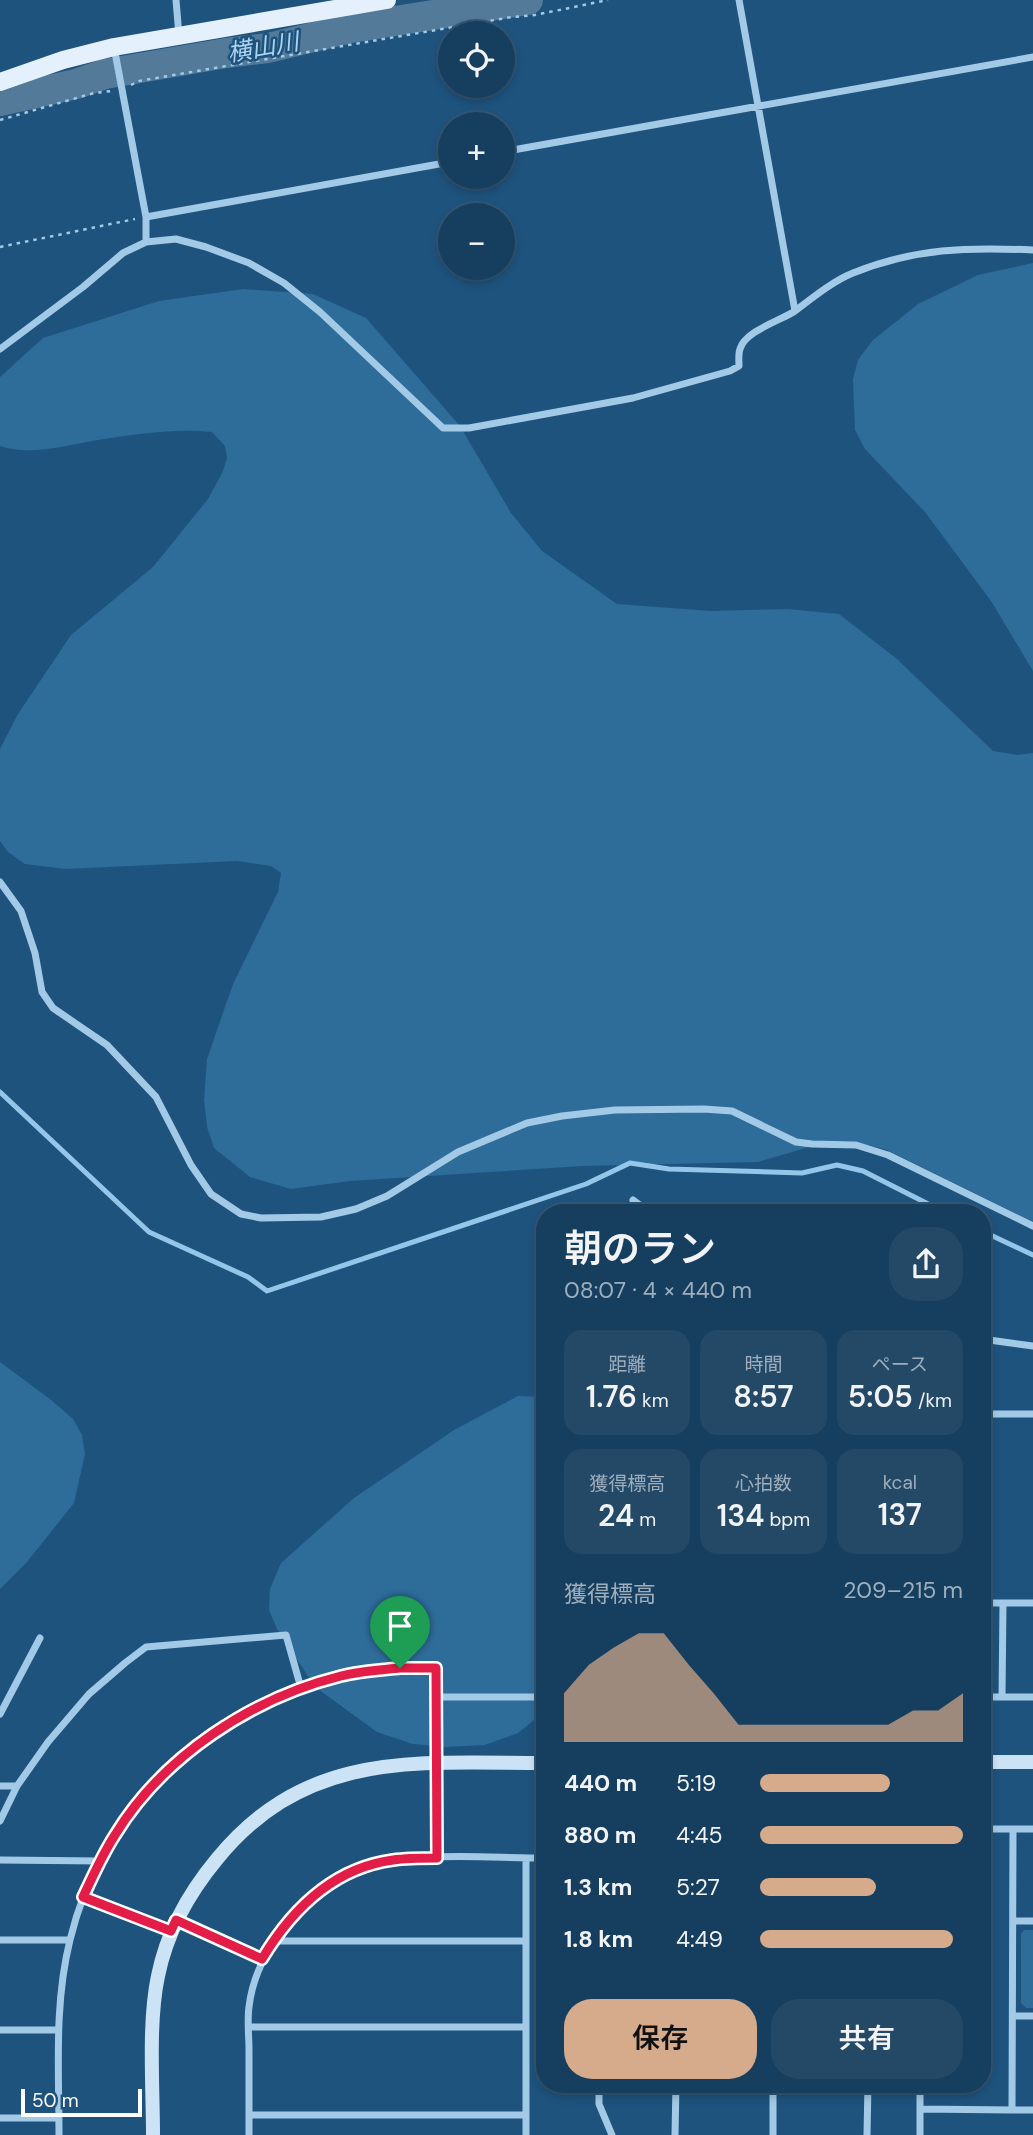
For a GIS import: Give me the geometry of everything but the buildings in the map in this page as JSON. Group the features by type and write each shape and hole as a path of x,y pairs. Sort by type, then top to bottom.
{"main road":[{"path":"0,82 63,60 114,47 379,1"}],"street":[{"path":"176,0 180,36"},
{"path":"739,0 795,311"},
{"path":"114,47 146,217 146,242"},
{"path":"515,150 1033,57"},
{"path":"146,217 438,164"},
{"path":"0,349 83,287 123,253 146,242 176,239 249,263 284,283 443,428 469,428 633,398 730,371 739,366 740,349 744,341 851,273 922,252 978,247 1033,250"},
{"path":"0,883 21,911 36,953 42,992 53,1008 107,1045 156,1097 191,1164 211,1194 241,1214 261,1218 321,1217 356,1209 387,1196 458,1152 527,1123 615,1110 732,1111 796,1142 856,1145 888,1155 988,1204"},
{"path":"633,1200 639,1204"},
{"path":"991,1205 1033,1226"},
{"path":"991,1340 1033,1346"},
{"path":"991,1414 1033,1414"},
{"path":"991,1603 1033,1603"},
{"path":"1002,1697 1003,1603"},
{"path":"0,1821 17,1786 48,1742 89,1695 146,1647 286,1635 301,1688"},
{"path":"0,1714 40,1637"},
{"path":"59,2135 59,1999 70,1940 83,1897 116,1833 153,1786 193,1748 237,1717 301,1688 343,1675 400,1668 436,1668 437,1858"},
{"path":"436,1697 536,1697"},
{"path":"991,1697 1033,1697"},
{"path":"991,1762 1033,1762"},
{"path":"153,2135 153,2015 158,1976 174,1926 190,1894 228,1846 253,1822 280,1802 339,1775 400,1764 536,1763"},
{"path":"0,1786 17,1786"},
{"path":"991,1829 1033,1829"},
{"path":"1012,2110 1013,1829"},
{"path":"526,1858 526,2135"},
{"path":"248,2135 249,2007 262,1959 288,1920 305,1902 326,1885 366,1866 393,1860 536,1858"},
{"path":"0,1860 100,1861"},
{"path":"83,1897 174,1926"},
{"path":"1013,1921 1033,1921"},
{"path":"0,1940 70,1940"},
{"path":"273,1941 526,1941"},
{"path":"1013,2016 1033,2016"},
{"path":"249,2027 526,2027"},
{"path":"0,2030 58,2030"},
{"path":"599,2093 599,2104 612,2135"},
{"path":"675,2135 676,2093"},
{"path":"773,2093 773,2135"},
{"path":"867,2093 867,2135"},
{"path":"920,2093 920,2135"},
{"path":"920,2109 1033,2110"},
{"path":"248,2115 526,2115"},
{"path":"0,2118 59,2118"}],"path":[{"path":"0,120 94,93 123,89 139,81 535,15 608,0"},
{"path":"0,247 146,217"},
{"path":"174,1926 262,1959"}],"shaded area":[{"path":"1033,263 1033,671 991,601 925,512 865,449 855,430 853,379 858,360 872,341 918,304 978,275"},
{"path":"243,289 313,294 366,318 460,426 511,513 542,551 617,604 711,611 788,609 839,614 897,659 993,751 1018,755 1033,753 1033,1222 887,1150 852,1141 830,1141 758,1162 582,1166 350,1181 291,1189 250,1177 214,1148 207,1127 204,1100 207,1059 233,984 278,892 281,873 271,866 237,861 66,869 25,864 8,852 0,841 0,749 18,714 71,635 153,567 208,499 227,458 225,446 212,432 182,431 137,434 34,450 0,446 0,377 43,338 159,301"},
{"path":"0,1362 73,1419 82,1435 85,1454 74,1503 27,1562 0,1589"},
{"path":"518,1396 536,1397 536,1718 518,1733 485,1745 445,1747 413,1744 377,1732 315,1687 277,1629 269,1610 270,1589 281,1563 354,1498 454,1430"},
{"path":"1024,1930 1033,1930 1033,2008 1026,2008 1021,2003 1021,1934"}],"waterway":[{"name":"横山川","path":"0,101 76,84 105,74 268,48 351,28 528,0"},
{"path":"0,1092 149,1232 248,1277 267,1291 586,1184 630,1163 669,1169 802,1173 837,1165 863,1171 928,1204"},
{"path":"991,1235 1033,1255"}],"route":[{"path":"400,1668 436,1668 437,1858 393,1860 366,1866 326,1885 288,1920 262,1959 176,1920 171,1931 83,1897 116,1833 153,1786 193,1748 237,1717 301,1688 343,1675 400,1668"}]}
